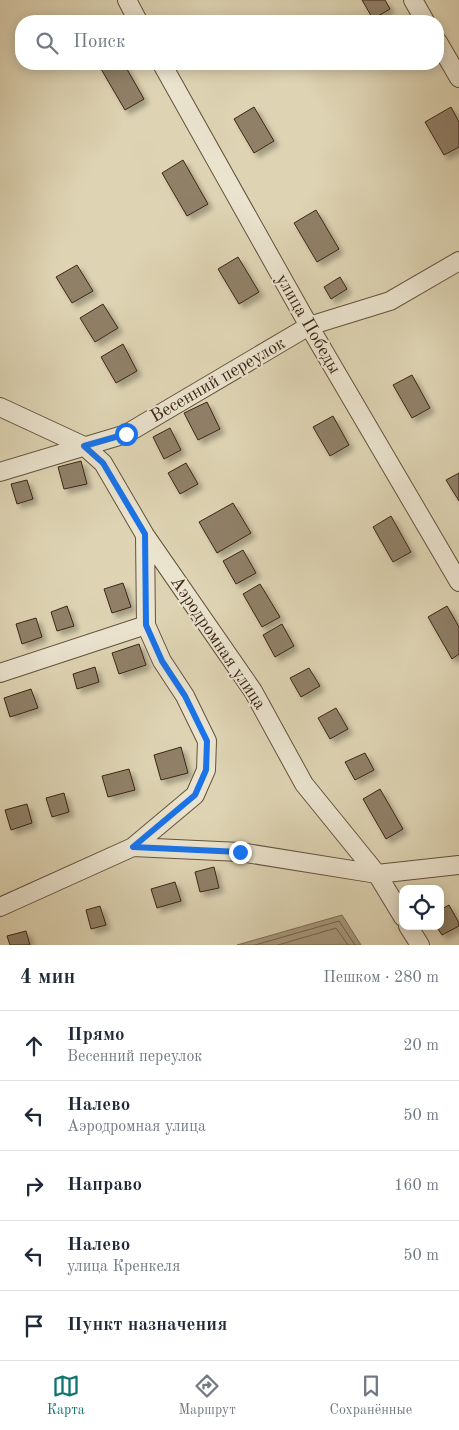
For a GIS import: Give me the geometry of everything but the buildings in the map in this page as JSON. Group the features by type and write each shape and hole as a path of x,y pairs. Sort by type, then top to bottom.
{"street":[{"path":"126,0 135,15"},
{"path":"413,0 422,15"},
{"path":"444,52 459,78"},
{"name":"улица Победы","path":"165,70 309,326 459,582"},
{"name":"Весенний переулок","path":"0,472 126,434 309,326 390,301 459,261"},
{"name":"Аэродромная улица","path":"0,407 84,446 103,463 145,534 252,691 304,784 377,874 399,910"},
{"path":"0,908 133,847 195,795 206,770 207,741 185,696 162,661 146,625 145,534"},
{"path":"0,673 146,625"},
{"path":"133,847 240,852 377,874 459,865"},
{"path":"411,930 420,945"}],"water":[{"path":"342,915 361,945 237,945"}],"route":[{"path":"126,434 84,446 103,463 145,534 146,625 162,661 185,696 207,741 206,770 195,795 133,847 240,852"}]}
